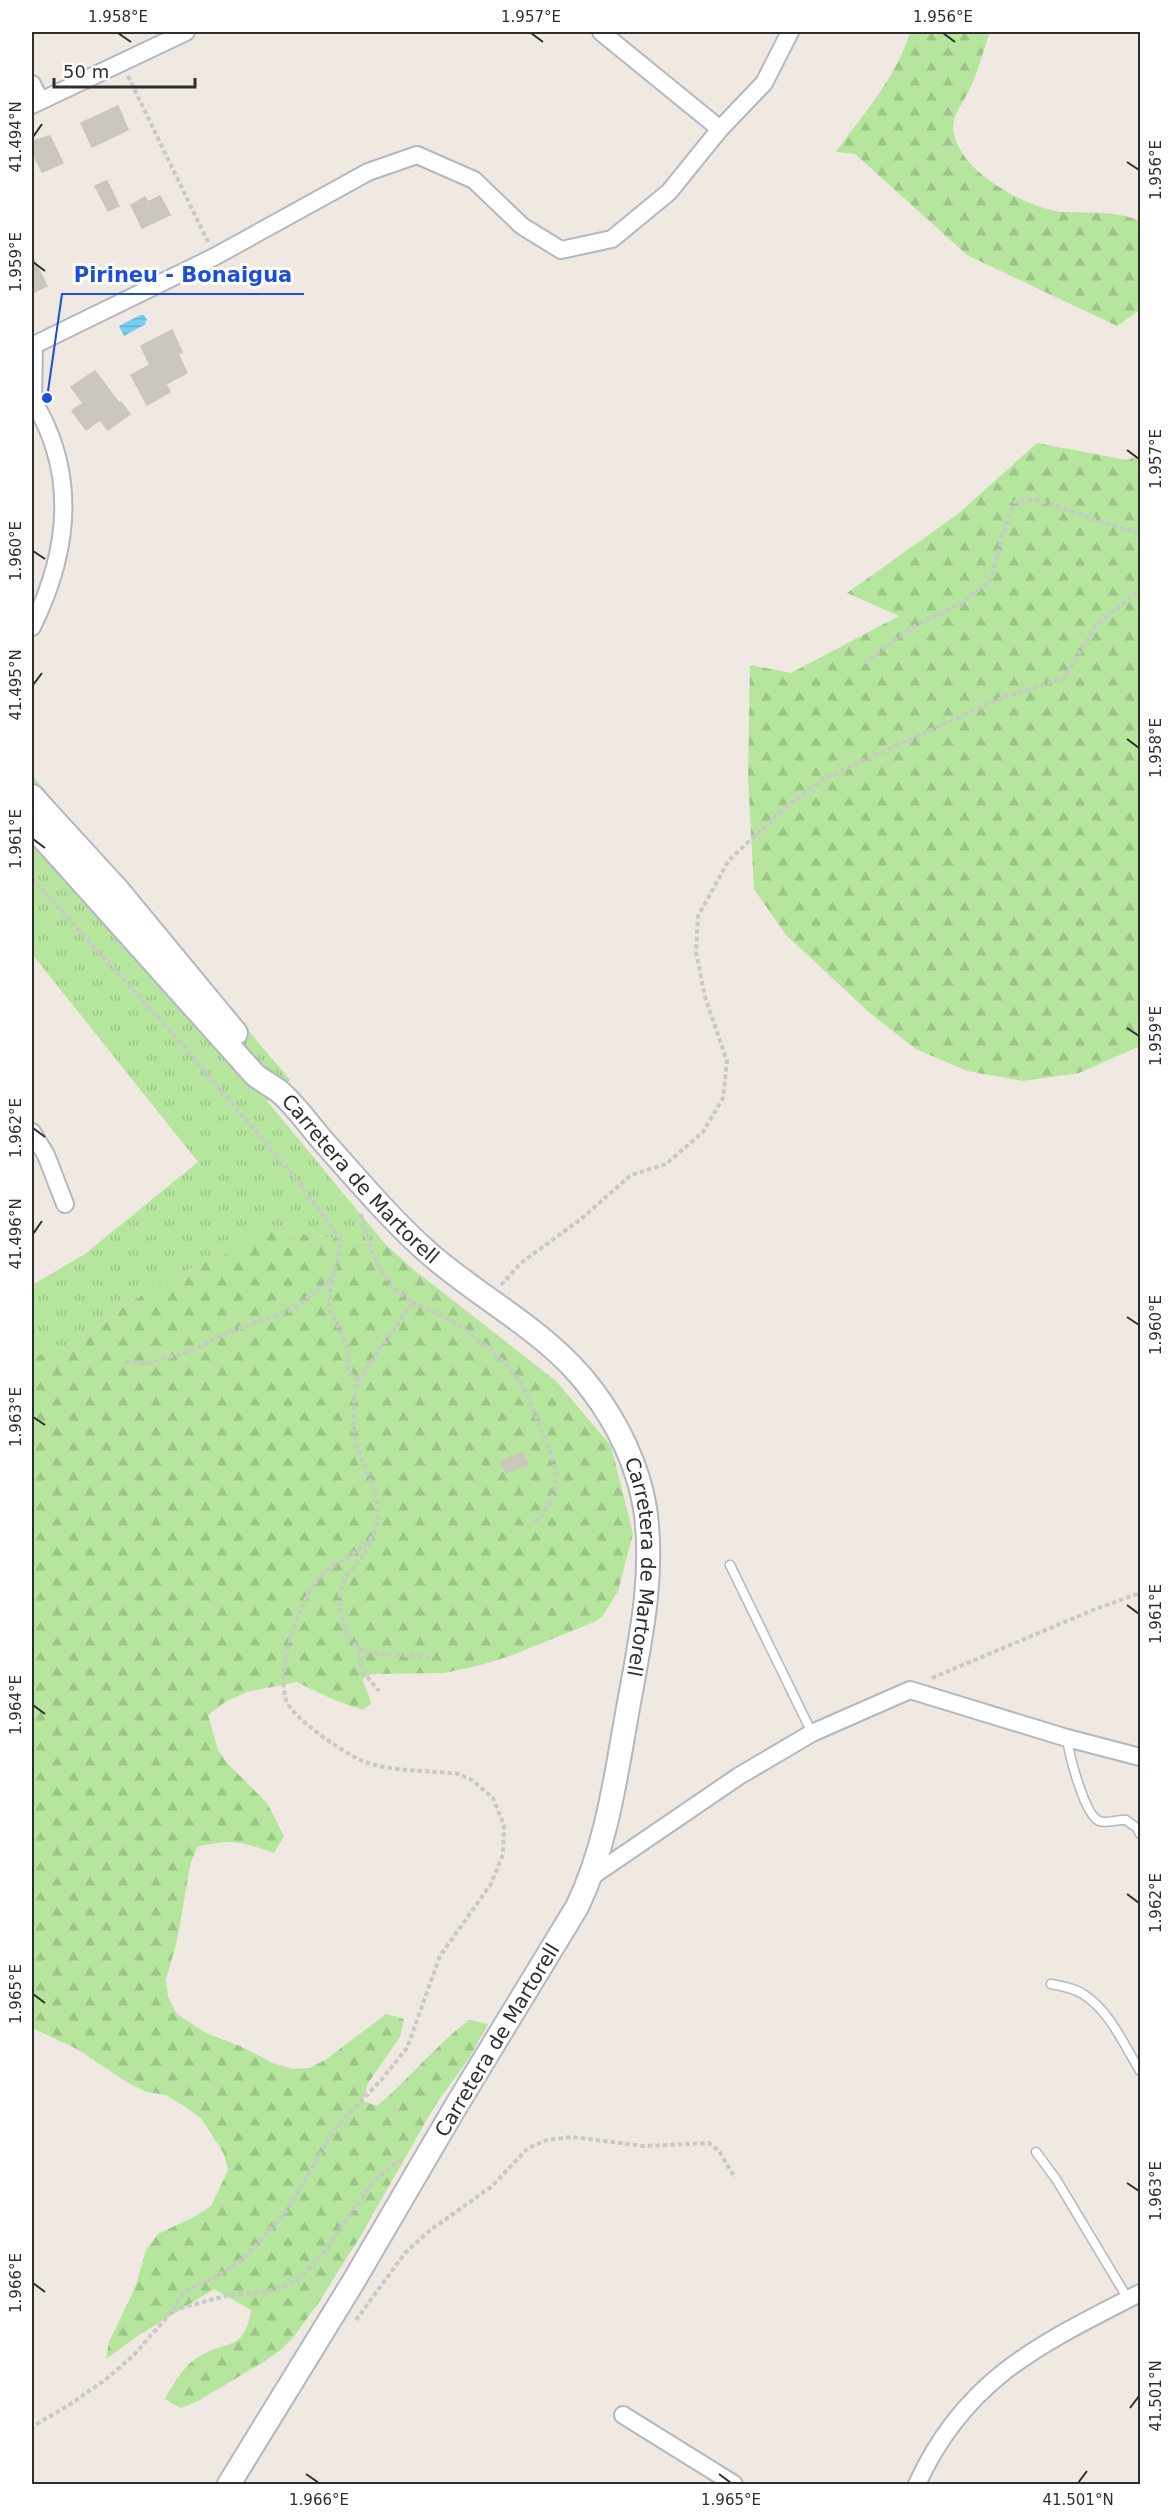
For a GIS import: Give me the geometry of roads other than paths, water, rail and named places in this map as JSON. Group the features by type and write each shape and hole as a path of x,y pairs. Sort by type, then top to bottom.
{"main road":[{"path":"32,796 118,890 198,984 280,1092"},
{"name":"Carretera de Martorell","path":"32,826 255,1075 280,1092 358,1181 422,1247 570,1364 592,1390 618,1431 628,1452 644,1505 649,1550 644,1611 614,1789 591,1877 577,1907 352,2284 229,2484"}],"street":[{"path":"32,84 36,103 186,32"},
{"path":"601,32 720,129"},
{"path":"32,627 53,575 61,539 64,508 63,477 56,446 32,400 33,346 214,256 368,172 417,155 474,180 522,226 561,250 612,239 669,192 720,129 764,83 790,32"},
{"path":"32,1132 46,1155 65,1204"},
{"path":"591,1877 740,1776 812,1733 910,1690 1067,1738 1140,1757"},
{"path":"916,2484 941,2438 961,2410 1001,2372 1042,2345 1134,2296"},
{"path":"623,2415 734,2484"}],"lane":[{"path":"730,1564 812,1733"},
{"path":"1067,1738 1083,1794 1096,1819 1100,1821 1126,1820 1137,1828 1140,1834"},
{"path":"1051,1984 1082,1993 1093,2002 1107,2018 1140,2071"},
{"path":"1036,2152 1134,2296"}],"water":[{"path":"144,315 147,320 146,324 124,336 119,326"}],"place":[{"name":"Pirineu - Bonaigua","path":"47,398"}]}
